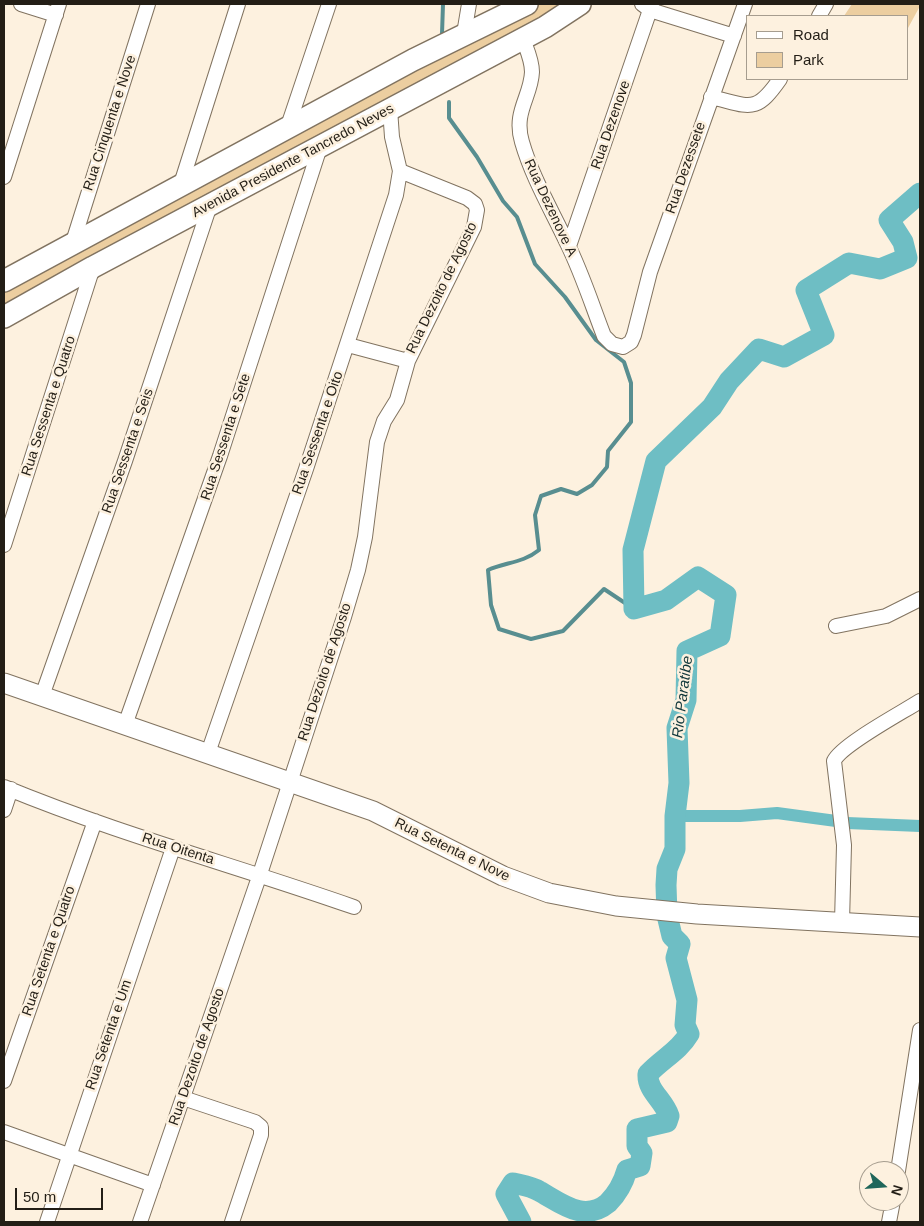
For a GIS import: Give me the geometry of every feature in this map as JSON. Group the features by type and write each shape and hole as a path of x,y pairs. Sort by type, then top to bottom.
{"main road":[{"path":"4,281 72,242 371,82 527,4"},
{"name":"Avenida Presidente Tancredo Neves","path":"4,317 93,267 546,27 580,4"},
{"path":"413,60 409,76 412,84 417,88 429,90"},
{"path":"371,82 382,92 390,109"}],"street":[{"path":"4,178 58,9 21,4"},
{"name":"Rua Cinquenta e Nove","path":"72,242 148,4"},
{"path":"181,184 238,4"},
{"path":"288,126 329,4"},
{"path":"464,34 469,4"},
{"name":"Rua Dezessete","path":"634,335 650,272 745,4"},
{"path":"820,15 826,4"},
{"path":"648,6 734,36"},
{"name":"Rua Dezenove","path":"569,246 648,6"},
{"name":"Rua Dezenove A","path":"522,39 531,62 532,74 520,115 519,127 521,141 528,162 569,246 604,336 612,344 623,347 631,342 634,335"},
{"path":"711,97 754,105 769,96 779,80"},
{"name":"Rua Sessenta e Oito","path":"208,753 389,221 400,171 392,138 390,109"},
{"name":"Rua Sessenta e Sete","path":"125,725 220,456 320,146"},
{"name":"Rua Dezoito de Agosto","path":"140,1222 260,874 358,570 369,511 377,442 384,420 397,400 408,361 474,228 477,210 475,204 467,198 400,171"},
{"name":"Rua Sessenta e Seis","path":"42,696 125,461 210,205"},
{"name":"Rua Sessenta e Quatro","path":"4,546 93,267"},
{"path":"348,345 408,361"},
{"path":"836,626 886,616 920,599"},
{"name":"Rua Setenta e Nove","path":"4,683 373,811 503,876 549,893 616,906 697,914 920,927"},
{"path":"842,922 844,845 834,760 847,748 920,701"},
{"path":"4,810 7,788"},
{"name":"Rua Oitenta","path":"7,788 173,848 260,874 354,907"},
{"name":"Rua Setenta e Quatro","path":"4,1081 95,821"},
{"name":"Rua Setenta e Um","path":"46,1222 173,848"},
{"path":"900,1161 920,1030"},
{"path":"183,1098 255,1122 261,1128 261,1135 232,1222"},
{"path":"4,1132 153,1184"}],"green space":[{"path":"534,4 573,4 4,313 4,284"},
{"path":"852,4 920,4 909,26 909,15 845,15"}],"waterway":[{"path":"442,34 443,4"},
{"path":"449,102 449,118 477,157 503,201 517,217 535,264 565,297 596,340 624,362 631,383 631,422 608,451 607,467 592,485 577,494 561,489 541,496 535,515 539,550 521,560 488,570 491,605 499,629 531,639 563,631 604,589 634,609"},
{"name":"Rio Paratibe","path":"521,1222 506,1194 513,1183 533,1188 564,1205 581,1211 599,1209 612,1199 620,1188 627,1170 640,1166 642,1153 637,1146 637,1129 667,1122 669,1116 667,1110 653,1091 648,1080 648,1074 675,1050 689,1034 685,1025 687,1000 676,958 680,944 672,936 667,915 667,869 675,849 675,816 679,783 677,728 686,700 687,651 720,636 726,595 698,577 666,600 634,609 633,550 656,461 712,407 729,381 759,349 784,357 824,335 806,290 849,263 880,269 907,258 903,242 889,220 920,193"},
{"path":"675,816 740,816 777,813 836,821"},
{"path":"847,823 920,826"}]}
